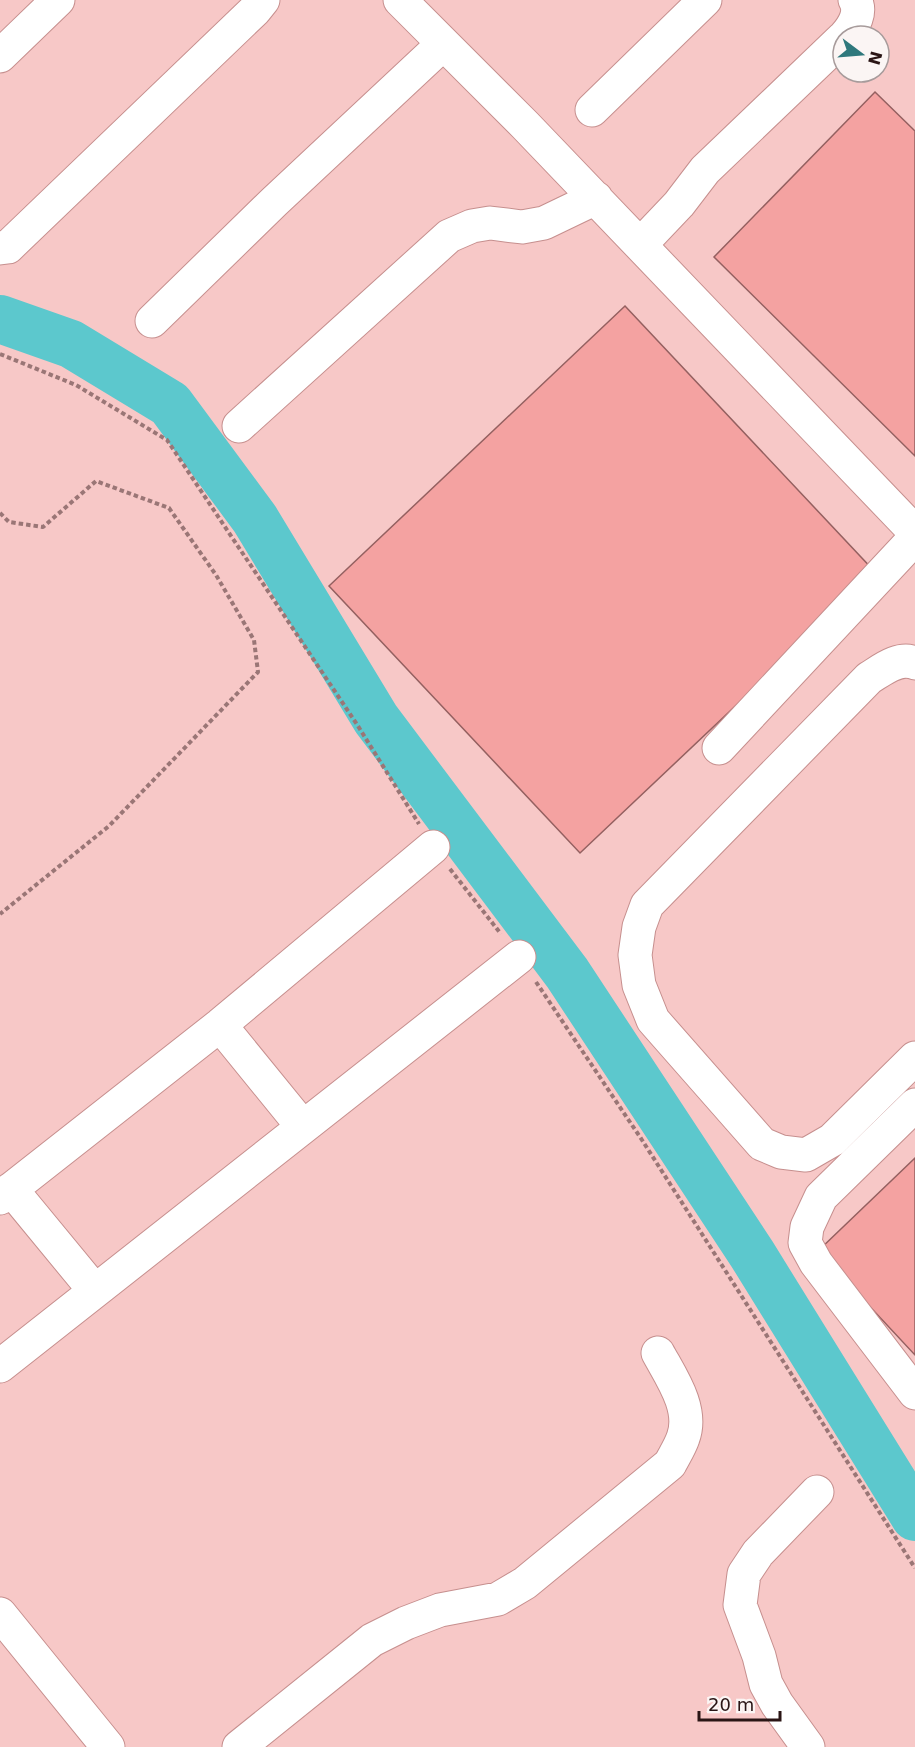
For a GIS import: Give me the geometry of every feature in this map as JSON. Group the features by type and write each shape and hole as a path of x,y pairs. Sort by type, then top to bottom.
{"street":[{"path":"0,57 58,0"},
{"path":"0,248 8,247 263,0"},
{"path":"400,0 596,198 915,532"},
{"path":"592,110 705,0"},
{"path":"853,24 859,6 855,0"},
{"path":"152,321 274,202 443,44"},
{"path":"640,245 679,204 705,170 831,49"},
{"path":"239,426 449,236 472,226 490,223 522,227 544,223 596,198"},
{"path":"720,748 915,538"},
{"path":"915,663 910,661 893,663 869,678 647,905 639,927 635,955 639,985 653,1020 762,1144 781,1152 806,1155 832,1140 915,1058"},
{"path":"95,1291 6,1194 220,1025 433,847"},
{"path":"0,1366 519,957"},
{"path":"220,1025 303,1127"},
{"path":"915,1105 821,1197 807,1227 805,1243 816,1263 915,1393"},
{"path":"239,1747 372,1641 406,1623 440,1610 498,1599 525,1583 670,1464 684,1437 686,1419 681,1397 658,1353"},
{"path":"808,1747 777,1704 766,1684 759,1656 740,1605 744,1574 758,1553 817,1492"},
{"path":"0,1614 108,1747"}],"path":[{"path":"0,354 76,385 167,440 358,726 433,847 519,957 642,1140 915,1568"},
{"path":"0,513 9,522 43,527 96,481 169,508 216,575 254,640 258,672 109,826 0,914"}],"building":[{"path":"875,92 915,131 915,456 714,257"},
{"path":"625,306 876,573 580,853 329,586"},
{"path":"915,1158 915,1355 818,1251"}],"waterway":[{"path":"0,319 71,344 170,404 255,519 376,719 567,973 752,1254 915,1517"}]}
